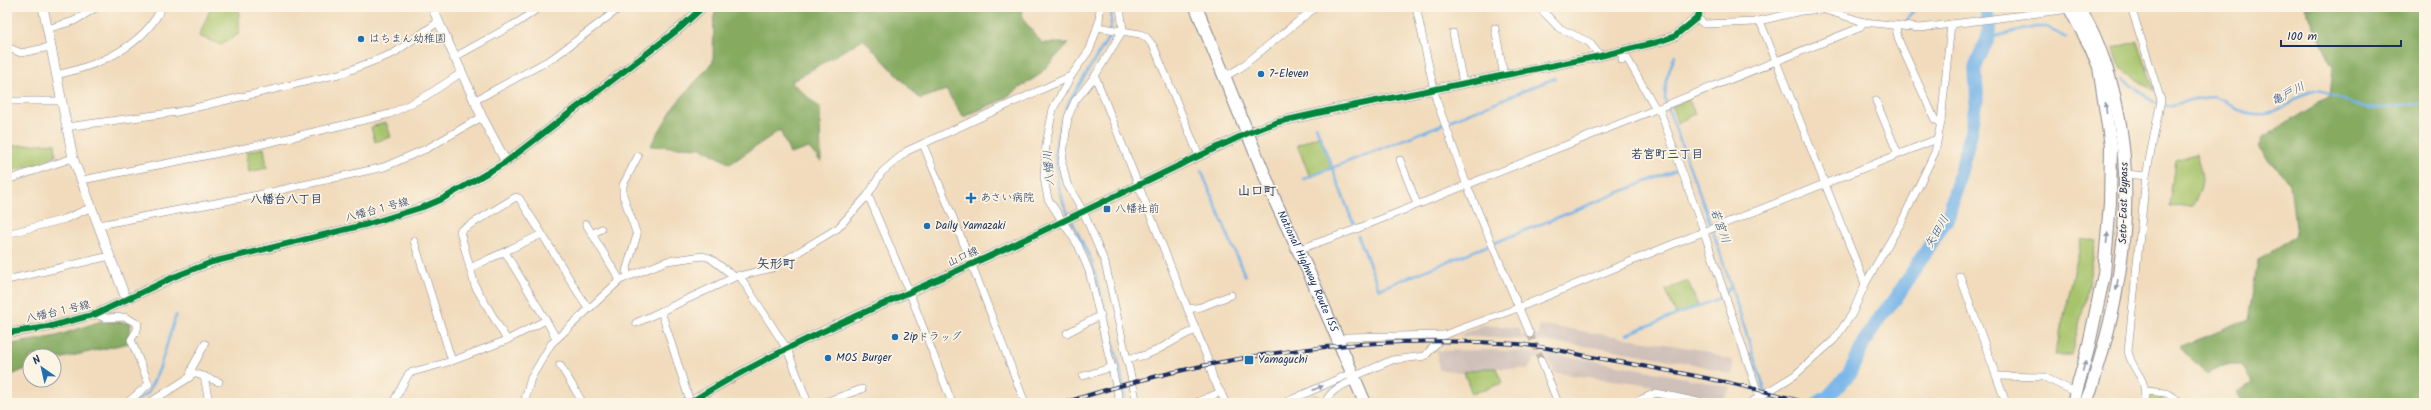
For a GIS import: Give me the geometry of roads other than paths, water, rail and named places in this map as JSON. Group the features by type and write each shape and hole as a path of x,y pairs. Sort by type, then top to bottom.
{"highway":[{"name":"National Highway Route 155","path":"1196,7 1297,250 1365,403"},
{"name":"Seto-East Bypass","path":"2076,7 2090,46 2111,80 2119,114 2126,174 2123,248 2115,299 2092,388 2082,401"},
{"name":"Seto-East Bypass","path":"2076,7 2088,22 2101,62 2111,146 2110,203 2100,296 2082,401"}],"street":[{"path":"43,7 73,158 126,299"},
{"path":"47,29 74,21 97,7"},
{"path":"56,75 79,70 113,56 146,30 162,7"},
{"path":"433,7 460,73 506,162"},
{"path":"453,58 520,21 540,7"},
{"path":"474,101 553,58 621,7"},
{"name":"八幡台１号線","path":"7,333 48,327 96,314 176,276 235,255 368,224 423,207 472,184 506,162 680,28 703,7"},
{"path":"1100,7 1101,27 1084,60 1071,76 1052,109 1046,144 1044,178 1048,199 1078,245 1089,271 1101,315 1120,403"},
{"path":"1120,7 1120,29 1095,76 1075,101 1068,117 1062,162 1067,184 1105,263 1137,403"},
{"path":"1224,77 1257,55 1316,7"},
{"path":"1416,7 1436,99 1466,183 1530,334"},
{"path":"1539,7 1559,28 1589,42 1600,56"},
{"path":"1702,7 1697,18 1704,24 1760,21 1800,11 1822,9 1864,22 1920,28 2076,7"},
{"path":"2131,7 2159,106 2146,176 2128,351 2133,366 2143,378 2146,391 2144,403"},
{"name":"山口線","path":"690,403 730,377 787,349 909,291 972,264 1248,133 1278,122 1600,56 1675,36 1697,18"},
{"path":"1760,21 1865,284"},
{"path":"66,127 183,111 343,73 394,53 438,22"},
{"path":"1297,250 1310,247 1466,183 1662,107 1859,28 1864,22"},
{"path":"1750,403 1795,375 1834,340 1852,314 1865,284 1902,221 1935,152 1941,122 1953,24"},
{"path":"1895,25 1899,41 1935,120 1941,122"},
{"path":"1101,27 1120,29 1146,37 1154,47 1199,156"},
{"path":"1495,28 1504,76"},
{"path":"1453,33 1463,83"},
{"path":"7,47 21,53 50,47"},
{"path":"1622,50 1622,60 1627,58 1662,107 1709,230 1760,396"},
{"path":"82,180 250,147 390,114 426,96 460,73"},
{"path":"636,323 737,276 765,271 814,244 838,228 868,195 882,172 895,159 923,144 1071,76"},
{"path":"1095,76 1188,309 1213,378 1222,392 1226,403"},
{"path":"7,101 61,100"},
{"path":"1876,102 1898,154"},
{"path":"99,225 258,195 384,167 428,148 482,117"},
{"path":"1337,340 1347,337 1444,335 1518,308 1824,182 1937,139"},
{"path":"923,144 972,264 1025,403"},
{"path":"628,276 626,270 637,235 623,195 623,185 638,156"},
{"path":"7,180 73,158"},
{"path":"1400,160 1417,204"},
{"path":"2126,174 2146,176"},
{"path":"868,195 909,291 952,403"},
{"path":"507,340 475,286 460,231 516,197 520,198 588,309"},
{"path":"7,234 65,219 92,207"},
{"path":"586,224 620,280"},
{"path":"592,234 601,229"},
{"path":"470,268 542,234"},
{"path":"414,241 452,361"},
{"path":"505,252 556,338"},
{"path":"7,280 110,256"},
{"path":"526,401 531,378 538,364 556,338 620,280 667,261 703,256 710,258 737,276 787,349 808,403"},
{"path":"1960,276 2006,403"},
{"path":"1188,309 1201,307 1231,295"},
{"path":"661,311 690,403"},
{"path":"96,314 105,318 125,317 138,324 137,330 131,340 149,384 129,402"},
{"path":"1067,333 1101,315"},
{"path":"393,403 409,373 452,361 507,340 546,320"},
{"path":"1126,358 1141,358 1180,336 1196,330"},
{"path":"1326,403 1328,396 1338,387 1350,382 1353,377 1392,360 1425,356 1444,335"},
{"path":"149,403 190,377 205,344"},
{"path":"1541,360 1558,403"},
{"path":"560,365 582,403"},
{"path":"1083,376 1113,367"},
{"path":"191,372 219,382"},
{"path":"1284,403 1347,375 1353,377"},
{"path":"204,376 209,403"},
{"path":"1997,376 2044,378 2082,401"},
{"path":"822,403 854,389 862,389"},
{"path":"2146,391 2166,393 2182,403"},
{"path":"1195,403 1222,392"},
{"path":"1633,403 1656,393 1703,403"}],"waterway":[{"name":"八幡川","path":"1112,7 1110,35 1070,100 1062,121 1055,150 1058,183 1064,205 1092,262 1121,372 1125,403"},
{"path":"1906,22 1916,7"},
{"name":"矢田川","path":"1818,403 1828,397 1849,374 1868,335 1880,317 1896,298 1948,217 1970,137 1977,98 1975,67 1988,38 1989,27 1986,7"},
{"name":"亀戸川","path":"1988,38 2036,27 2047,27 2066,38"},
{"name":"若宮川","path":"1675,55 1666,80 1665,100 1710,222 1769,403"},
{"path":"1449,121 1555,78"},
{"name":"亀戸川","path":"2123,79 2155,103 2167,106 2213,96 2221,98 2239,110 2256,114 2273,113 2304,94 2315,91 2330,94 2355,105 2374,108 2424,103"},
{"path":"1304,179 1443,124"},
{"path":"1316,126 1354,225"},
{"path":"1494,243 1678,169"},
{"path":"1201,170 1245,276"},
{"path":"1358,235 1379,289 1489,245"},
{"path":"1627,334 1720,298 1730,287"},
{"path":"133,403 148,393 160,367 176,315"}],"tunnel":[{"path":"1530,334 1541,360"}],"railway":[{"path":"1064,403 1119,386 1175,372 1231,360 1288,351 1345,345 1460,341 1517,344 1549,348 1706,378 1757,389 1807,403"}],"place":[{"name":"はちまん幼稚園","path":"361,39"},
{"name":"7-Eleven","path":"1261,74"},
{"name":"あさい病院","path":"971,198"},
{"name":"八幡社前","path":"1107,209"},
{"name":"Daily Yamazaki","path":"927,226"},
{"name":"Zipドラッグ","path":"895,337"},
{"name":"MOS Burger","path":"828,358"},
{"name":"Yamaguchi","path":"1249,360"}],"district":[{"name":"若宮町三丁目","path":"1667,154"},
{"name":"山口町","path":"1257,191"},
{"name":"八幡台八丁目","path":"286,199"},
{"name":"矢形町","path":"776,264"}]}
